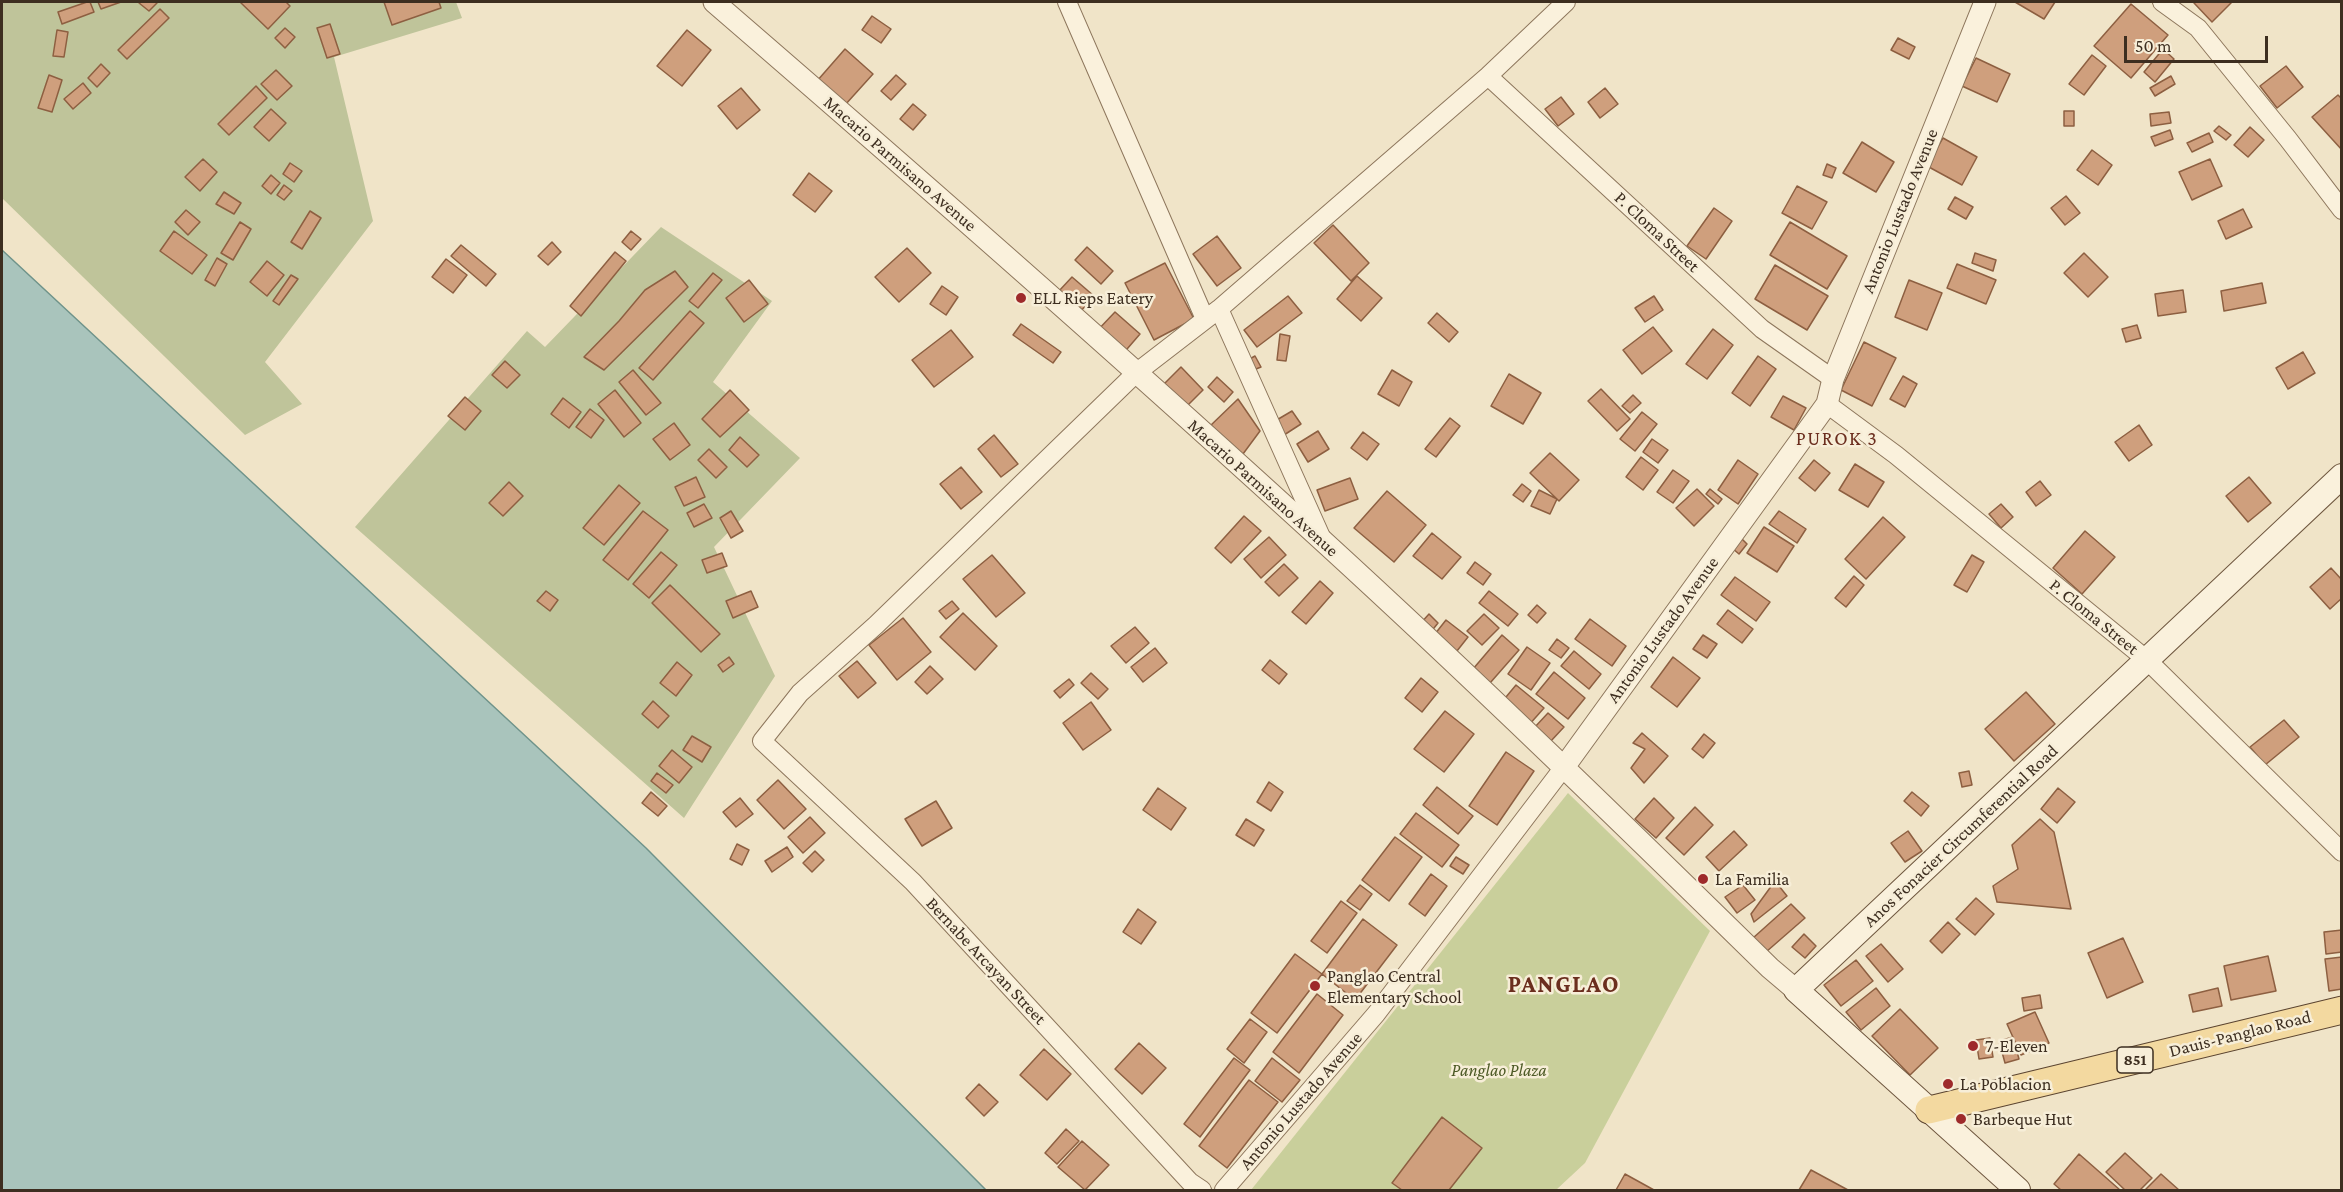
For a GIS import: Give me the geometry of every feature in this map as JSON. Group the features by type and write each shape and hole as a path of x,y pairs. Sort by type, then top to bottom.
{"main road":[{"name":"Anos Fonacier Circumferential Road","path":"1796,990 2342,476"},
{"path":"1796,990 2018,1191"},
{"name":"Dauis-Panglao Road","path":"1929,1110 2342,1010"}],"street":[{"name":"Macario Parmisano Avenue","path":"714,2 1136,373 1323,541 1564,767 1770,968 1796,990"},
{"path":"1067,2 1212,314 1323,541"},
{"path":"1136,373 1212,314 1488,76 1566,2"},
{"name":"Antonio Lustado Avenue","path":"1224,1191 1376,1014 1564,767 1827,404 1833,379 1985,2"},
{"path":"2162,2 2198,28 2342,210"},
{"name":"P. Cloma Street","path":"1488,76 1762,329 1833,379"},
{"name":"Bernabe Arcayan Street","path":"1136,373 876,625 801,693 762,741 913,882 1190,1182 1202,1191"},
{"name":"P. Cloma Street","path":"1827,404 1896,455 2147,660 2342,852"}],"green space":[{"path":"2,2 456,2 462,18 334,57 373,221 265,362 302,404 245,435 2,198"},
{"path":"661,227 772,301 713,382 800,458 714,547 775,676 684,818 355,527 527,331 545,347"},
{"name":"Panglao Plaza","path":"1568,793 1710,931 1585,1163 1556,1190 1251,1190"}],"water":[{"path":"2,250 646,848 986,1190 2,1190"}],"building":[{"path":"90,2 94,12 62,24 58,12"},
{"path":"98,2 121,2 101,9"},
{"path":"240,2 286,2 290,6 268,29"},
{"path":"384,2 439,2 441,8 392,25"},
{"path":"2015,2 2055,2 2044,19"},
{"path":"2232,2 2212,22 2194,3"},
{"path":"139,3 157,3 149,11"},
{"path":"2131,4 2168,35 2131,78 2094,46"},
{"path":"160,9 169,18 127,59 118,50"},
{"path":"872,16 891,29 881,43 862,30"},
{"path":"330,24 340,54 327,58 317,28"},
{"path":"285,28 295,37 285,48 275,38"},
{"path":"57,30 68,32 64,57 53,56"},
{"path":"687,30 711,50 682,86 657,66"},
{"path":"1898,38 1915,47 1909,59 1891,50"},
{"path":"845,49 873,74 845,105 817,81"},
{"path":"2163,49 2174,59 2155,82 2144,72"},
{"path":"2092,55 2106,66 2084,95 2069,84"},
{"path":"1976,58 2010,74 1997,102 1962,86"},
{"path":"101,64 110,73 97,87 88,78"},
{"path":"2286,66 2303,87 2277,108 2260,86"},
{"path":"276,70 292,86 277,100 261,84"},
{"path":"49,75 62,80 52,112 38,108"},
{"path":"896,75 906,84 891,100 881,91"},
{"path":"2171,76 2175,84 2155,96 2150,88"},
{"path":"83,83 91,93 73,109 64,99"},
{"path":"256,86 267,98 229,135 218,124"},
{"path":"741,88 760,110 737,129 718,106"},
{"path":"1605,88 1618,104 1600,118 1588,102"},
{"path":"2338,95 2342,99 2342,150 2312,117"},
{"path":"1561,97 1574,114 1558,126 1545,109"},
{"path":"913,104 926,115 913,130 900,119"},
{"path":"271,109 286,123 269,141 254,127"},
{"path":"2064,111 2074,111 2074,126 2064,126"},
{"path":"2169,112 2171,123 2151,126 2150,114"},
{"path":"2219,126 2231,135 2226,140 2214,131"},
{"path":"2250,127 2264,140 2248,157 2234,145"},
{"path":"2170,130 2173,139 2155,146 2151,137"},
{"path":"2209,133 2213,142 2192,152 2187,143"},
{"path":"1943,138 1977,157 1962,185 1927,166"},
{"path":"1862,142 1894,162 1876,192 1843,173"},
{"path":"2092,150 2112,165 2098,185 2077,170"},
{"path":"203,159 217,172 200,191 185,177"},
{"path":"2210,159 2222,186 2192,200 2179,172"},
{"path":"290,163 302,171 294,182 283,174"},
{"path":"1827,164 1836,168 1832,178 1823,175"},
{"path":"809,173 832,191 815,212 793,195"},
{"path":"271,175 280,183 271,194 262,186"},
{"path":"284,185 292,191 284,200 277,195"},
{"path":"1797,186 1827,202 1812,229 1782,213"},
{"path":"224,192 241,203 234,214 216,204"},
{"path":"2066,196 2080,213 2065,225 2051,208"},
{"path":"1955,197 1973,207 1966,219 1948,209"},
{"path":"1714,208 1732,221 1706,259 1687,246"},
{"path":"2243,209 2252,227 2226,239 2218,221"},
{"path":"186,210 200,222 188,235 175,222"},
{"path":"310,211 321,218 302,249 291,242"},
{"path":"240,222 251,229 233,260 221,253"},
{"path":"1790,222 1847,256 1827,289 1770,255"},
{"path":"1333,225 1369,263 1351,281 1314,243"},
{"path":"174,231 207,255 192,274 160,251"},
{"path":"631,231 641,239 631,250 622,242"},
{"path":"1217,236 1241,268 1217,286 1193,254"},
{"path":"552,242 561,252 548,265 538,256"},
{"path":"461,245 496,274 486,286 451,256"},
{"path":"1087,247 1113,271 1101,284 1075,260"},
{"path":"907,248 931,273 899,302 875,277"},
{"path":"615,252 626,261 581,316 570,306"},
{"path":"1975,253 1996,260 1993,271 1972,263"},
{"path":"2084,253 2108,277 2088,297 2064,273"},
{"path":"217,258 227,264 215,286 205,280"},
{"path":"446,259 467,275 453,293 432,277"},
{"path":"267,261 284,275 267,296 250,282"},
{"path":"1165,263 1194,319 1154,340 1125,283"},
{"path":"1957,264 1996,280 1986,304 1947,288"},
{"path":"1775,265 1828,296 1807,330 1755,299"},
{"path":"675,271 688,287 604,370 584,357 645,290"},
{"path":"713,273 722,280 698,308 689,301"},
{"path":"291,275 298,279 279,305 273,301"},
{"path":"1357,276 1382,298 1361,321 1337,299"},
{"path":"1072,277 1094,296 1080,312 1058,292"},
{"path":"749,280 768,304 744,322 726,298"},
{"path":"1909,280 1942,293 1927,330 1895,317"},
{"path":"2262,283 2266,303 2224,311 2221,291"},
{"path":"942,286 958,297 946,315 930,304"},
{"path":"2183,290 2186,312 2158,316 2155,294"},
{"path":"1288,296 1302,313 1257,347 1244,330"},
{"path":"1654,296 1663,310 1645,322 1635,308"},
{"path":"690,311 704,323 653,380 639,368"},
{"path":"1115,312 1140,334 1121,356 1095,333"},
{"path":"1437,313 1458,332 1449,342 1428,323"},
{"path":"1021,324 1061,352 1053,363 1013,335"},
{"path":"2137,325 2141,338 2126,342 2122,329"},
{"path":"1653,327 1672,351 1642,374 1623,350"},
{"path":"1713,329 1733,345 1707,379 1686,364"},
{"path":"951,330 973,357 934,387 912,360"},
{"path":"1280,334 1290,336 1286,361 1277,360"},
{"path":"1864,342 1896,358 1872,406 1841,390"},
{"path":"2303,352 2315,373 2288,389 2276,368"},
{"path":"1255,356 1261,367 1251,371 1246,361"},
{"path":"1758,356 1776,369 1750,406 1732,393"},
{"path":"505,361 520,375 507,388 492,375"},
{"path":"1181,367 1203,390 1186,407 1164,384"},
{"path":"633,370 661,403 646,415 619,382"},
{"path":"1392,370 1412,382 1399,406 1378,394"},
{"path":"1509,374 1541,393 1523,424 1491,406"},
{"path":"1903,376 1917,384 1905,407 1890,399"},
{"path":"1217,377 1233,392 1224,402 1208,387"},
{"path":"1601,389 1630,419 1617,431 1588,401"},
{"path":"615,390 641,423 624,437 598,404"},
{"path":"730,390 749,410 720,437 702,419"},
{"path":"1633,395 1641,403 1630,413 1622,406"},
{"path":"1783,396 1806,408 1794,430 1771,417"},
{"path":"465,397 481,411 465,430 448,416"},
{"path":"563,398 581,412 569,428 551,414"},
{"path":"1238,399 1260,431 1240,458 1209,427"},
{"path":"590,409 604,420 591,438 576,427"},
{"path":"1292,411 1301,424 1284,435 1275,421"},
{"path":"1642,412 1657,424 1635,451 1620,439"},
{"path":"1450,418 1460,426 1436,457 1425,449"},
{"path":"674,423 690,445 670,460 653,439"},
{"path":"2139,425 2152,445 2129,461 2115,442"},
{"path":"1318,431 1329,449 1308,462 1297,444"},
{"path":"1363,432 1379,444 1367,460 1351,448"},
{"path":"994,435 1018,464 1001,477 978,449"},
{"path":"740,437 759,455 747,467 729,450"},
{"path":"1652,439 1668,450 1658,463 1643,452"},
{"path":"709,449 727,467 716,478 698,460"},
{"path":"1550,453 1579,480 1559,501 1530,473"},
{"path":"1641,457 1658,470 1643,490 1626,477"},
{"path":"1738,460 1758,474 1738,504 1718,490"},
{"path":"1814,460 1830,473 1815,491 1799,478"},
{"path":"1855,464 1884,482 1868,507 1839,490"},
{"path":"961,467 982,492 961,509 940,484"},
{"path":"1673,470 1689,481 1673,503 1657,492"},
{"path":"696,477 705,497 684,506 675,487"},
{"path":"2249,477 2271,503 2248,522 2226,496"},
{"path":"1350,478 1358,499 1325,511 1317,490"},
{"path":"2040,481 2051,495 2036,506 2026,492"},
{"path":"509,482 523,496 503,516 489,503"},
{"path":"1522,484 1531,491 1523,502 1513,495"},
{"path":"619,485 640,503 604,545 583,528"},
{"path":"1697,489 1714,506 1694,526 1676,508"},
{"path":"1710,489 1722,499 1718,504 1706,494"},
{"path":"1539,490 1557,499 1550,514 1531,506"},
{"path":"1387,491 1426,525 1394,562 1354,528"},
{"path":"704,504 712,518 694,527 687,513"},
{"path":"2001,504 2013,517 2001,528 1989,514"},
{"path":"643,511 668,530 628,580 603,560"},
{"path":"731,511 743,531 731,538 720,518"},
{"path":"1779,511 1806,529 1797,543 1769,524"},
{"path":"1244,516 1261,531 1231,563 1215,548"},
{"path":"1883,517 1905,537 1866,579 1845,559"},
{"path":"1764,527 1794,546 1777,572 1747,553"},
{"path":"2085,531 2115,557 2082,594 2053,568"},
{"path":"1432,533 1461,557 1442,579 1413,556"},
{"path":"1269,537 1286,555 1261,578 1244,559"},
{"path":"1741,538 1747,544 1739,554 1732,548"},
{"path":"661,552 677,565 649,598 633,584"},
{"path":"722,553 727,566 707,573 702,560"},
{"path":"992,555 1025,593 996,617 963,579"},
{"path":"1972,555 1984,562 1967,592 1954,585"},
{"path":"1475,562 1491,574 1483,585 1467,573"},
{"path":"1284,564 1298,578 1279,596 1265,582"},
{"path":"2331,568 2342,580 2342,598 2330,609 2310,587"},
{"path":"1854,576 1864,585 1846,607 1835,598"},
{"path":"1735,577 1770,602 1756,621 1721,595"},
{"path":"1320,581 1333,593 1306,624 1292,612"},
{"path":"670,585 720,634 701,652 652,603"},
{"path":"546,591 558,600 550,611 537,601"},
{"path":"751,591 758,607 733,618 726,601"},
{"path":"1489,591 1518,614 1508,626 1479,603"},
{"path":"952,601 959,609 946,619 939,611"},
{"path":"1537,605 1546,613 1537,623 1528,615"},
{"path":"1728,610 1753,629 1742,643 1717,624"},
{"path":"963,613 997,646 975,670 940,637"},
{"path":"1429,614 1438,623 1430,633 1420,624"},
{"path":"1484,614 1499,628 1482,645 1467,631"},
{"path":"903,618 931,652 897,680 869,645"},
{"path":"1590,619 1626,646 1612,666 1575,639"},
{"path":"1446,620 1468,637 1453,656 1431,639"},
{"path":"1135,627 1149,643 1126,663 1111,646"},
{"path":"1502,635 1519,650 1490,683 1473,669"},
{"path":"1703,635 1717,644 1707,658 1693,649"},
{"path":"1557,639 1569,648 1561,658 1549,650"},
{"path":"1527,647 1550,663 1531,690 1508,674"},
{"path":"1155,648 1167,663 1143,682 1131,667"},
{"path":"1574,651 1601,674 1589,689 1561,666"},
{"path":"729,657 734,664 723,672 718,665"},
{"path":"1673,657 1700,678 1677,707 1651,687"},
{"path":"1270,660 1287,674 1279,684 1262,670"},
{"path":"857,661 876,683 858,698 839,676"},
{"path":"677,662 692,675 676,696 660,683"},
{"path":"930,666 943,679 927,694 915,682"},
{"path":"1554,672 1585,698 1568,719 1536,694"},
{"path":"1091,673 1108,689 1098,699 1081,683"},
{"path":"1421,678 1438,692 1422,712 1405,698"},
{"path":"1069,679 1074,685 1060,698 1054,691"},
{"path":"1516,685 1544,708 1528,726 1501,703"},
{"path":"2026,692 2055,724 2014,761 1985,729"},
{"path":"653,701 669,716 658,728 642,714"},
{"path":"1091,702 1111,730 1083,750 1063,723"},
{"path":"1445,711 1474,734 1444,772 1414,749"},
{"path":"1548,713 1564,727 1550,742 1534,728"},
{"path":"2284,720 2299,737 2265,765 2250,747"},
{"path":"1642,733 1668,756 1644,783 1631,768 1645,749 1633,743"},
{"path":"1704,734 1715,743 1703,758 1692,749"},
{"path":"692,736 711,747 702,762 683,750"},
{"path":"672,750 692,767 679,783 659,766"},
{"path":"1506,752 1534,771 1497,825 1469,806"},
{"path":"1969,771 1972,785 1962,787 1959,773"},
{"path":"657,773 673,785 666,793 651,781"},
{"path":"778,780 806,809 784,829 757,800"},
{"path":"1269,782 1283,792 1271,811 1257,802"},
{"path":"1437,787 1473,816 1458,834 1423,805"},
{"path":"1158,788 1186,808 1171,830 1143,810"},
{"path":"2058,788 2075,802 2057,823 2041,809"},
{"path":"651,792 667,806 658,816 642,803"},
{"path":"1912,792 1929,806 1921,816 1904,801"},
{"path":"740,798 753,814 736,827 723,812"},
{"path":"1654,798 1674,818 1656,838 1635,819"},
{"path":"936,801 952,828 922,846 905,819"},
{"path":"1695,807 1713,825 1684,855 1666,838"},
{"path":"1416,813 1459,845 1442,867 1400,834"},
{"path":"810,817 825,833 803,853 788,837"},
{"path":"1246,819 1264,830 1254,846 1236,835"},
{"path":"2040,819 2054,832 2071,909 1997,902 1993,886 2018,869 2012,845"},
{"path":"1734,831 1747,845 1719,871 1706,857"},
{"path":"1908,831 1922,851 1905,862 1891,843"},
{"path":"1395,837 1422,857 1389,901 1362,880"},
{"path":"737,844 749,850 742,865 730,859"},
{"path":"787,847 793,857 772,872 765,861"},
{"path":"815,851 824,860 812,872 803,863"},
{"path":"1456,857 1469,865 1463,874 1450,866"},
{"path":"1431,874 1447,886 1425,916 1409,904"},
{"path":"1775,881 1787,896 1754,922 1751,914"},
{"path":"1360,885 1372,894 1360,910 1347,901"},
{"path":"1743,885 1755,900 1737,913 1725,897"},
{"path":"1976,898 1994,914 1975,935 1956,919"},
{"path":"1341,901 1357,913 1327,953 1311,941"},
{"path":"1791,904 1805,918 1766,952 1753,938"},
{"path":"1138,909 1156,922 1141,944 1123,932"},
{"path":"1363,919 1397,945 1355,1000 1322,974"},
{"path":"1948,922 1960,934 1942,953 1930,941"},
{"path":"2342,930 2342,952 2326,954 2324,932"},
{"path":"1804,934 1816,946 1805,958 1792,947"},
{"path":"2123,938 2143,982 2107,998 2088,953"},
{"path":"1881,944 1903,969 1888,982 1866,956"},
{"path":"1295,954 1322,974 1277,1033 1251,1013"},
{"path":"2268,956 2276,991 2231,1000 2224,966"},
{"path":"2342,957 2342,989 2329,991 2325,959"},
{"path":"1856,960 1873,981 1841,1006 1824,985"},
{"path":"1876,988 1890,1006 1861,1030 1846,1012"},
{"path":"2218,988 2222,1006 2193,1012 2189,995"},
{"path":"1317,994 1343,1015 1299,1073 1273,1052"},
{"path":"2040,995 2042,1008 2024,1011 2022,998"},
{"path":"1900,1009 1938,1048 1910,1075 1872,1036"},
{"path":"2035,1012 2049,1043 2021,1055 2007,1024"},
{"path":"1250,1019 1267,1032 1244,1063 1227,1049"},
{"path":"2013,1037 2019,1059 2005,1063 1999,1041"},
{"path":"1990,1038 1993,1057 1979,1059 1976,1040"},
{"path":"1139,1043 1166,1068 1142,1094 1115,1069"},
{"path":"1044,1049 1071,1074 1047,1100 1020,1075"},
{"path":"1234,1058 1250,1070 1200,1137 1184,1124"},
{"path":"1272,1058 1300,1080 1282,1102 1255,1081"},
{"path":"1249,1080 1278,1102 1227,1168 1199,1146"},
{"path":"979,1084 998,1102 984,1116 966,1098"},
{"path":"1442,1117 1482,1148 1449,1190 1402,1190 1392,1183"},
{"path":"1066,1129 1079,1141 1057,1164 1045,1153"},
{"path":"1082,1141 1109,1165 1085,1190 1058,1167"},
{"path":"2125,1153 2152,1178 2140,1190 2125,1190 2106,1172"},
{"path":"2079,1154 2120,1190 2061,1190 2054,1184"},
{"path":"1811,1170 1848,1190 1799,1190"},
{"path":"1625,1174 1654,1190 1616,1190"},
{"path":"2161,1174 2179,1190 2145,1190"}],"place":[{"name":"ELL Rieps Eatery","path":"1021,298"},
{"name":"La Familia","path":"1703,879"},
{"name":"Panglao Central Elementary School","path":"1315,986"},
{"name":"7-Eleven","path":"1973,1046"},
{"name":"La Poblacion","path":"1948,1084"},
{"name":"Barbeque Hut","path":"1961,1119"}],"district":[{"name":"PUROK 3","path":"1837,439"},
{"name":"PANGLAO","path":"1564,985"}]}
